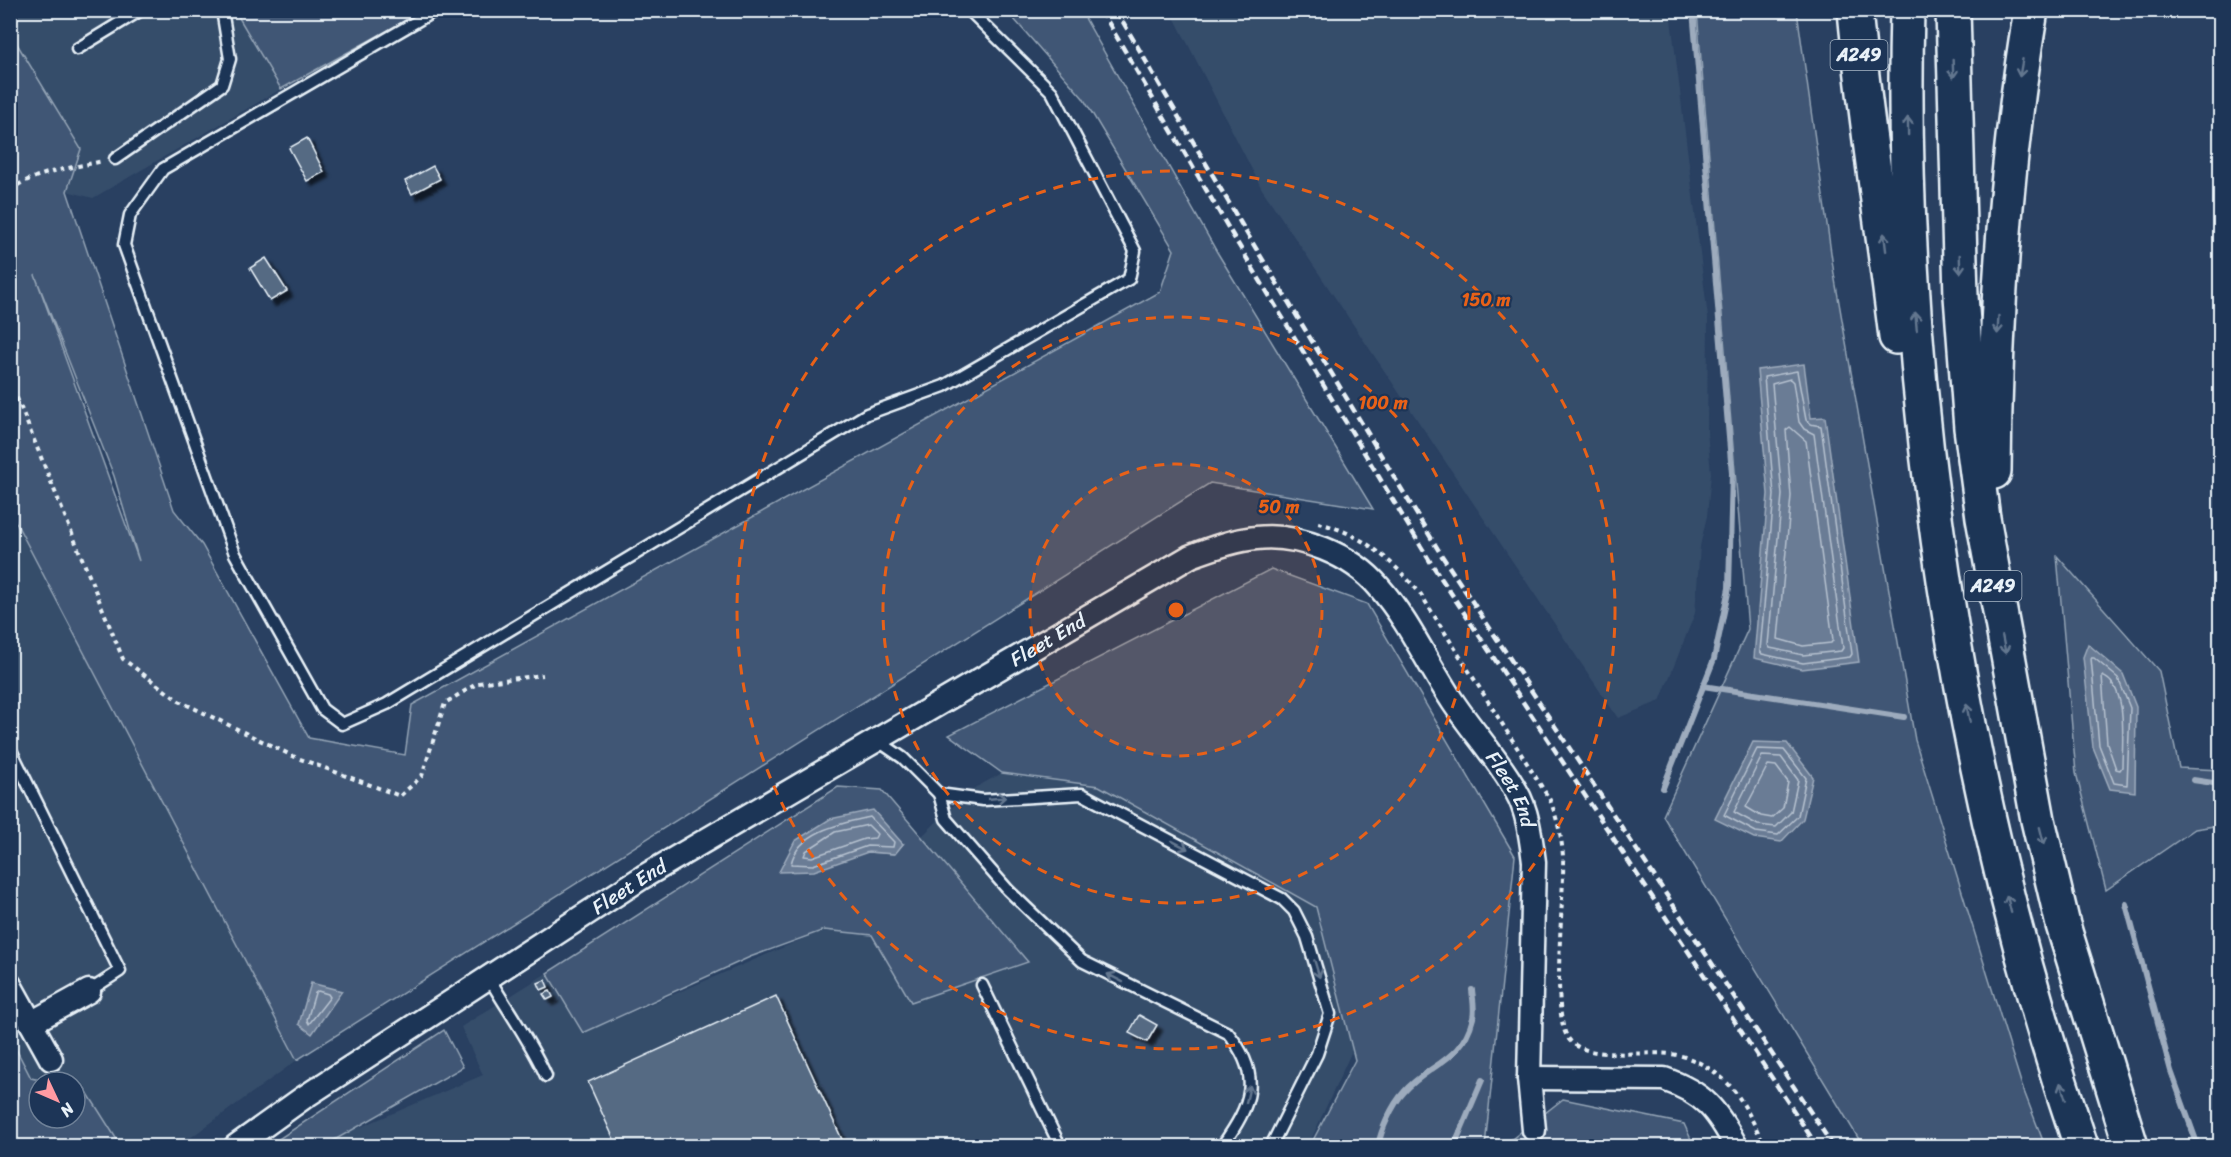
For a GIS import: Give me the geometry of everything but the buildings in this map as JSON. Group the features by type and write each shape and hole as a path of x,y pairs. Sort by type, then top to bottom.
{"highway":[{"name":"A249","path":"1855,10 1863,100 1929,567 1952,629"},
{"name":"A249","path":"1907,10 1908,145 1915,312 1927,443 1952,629 2009,903 2040,1018 2081,1146"},
{"name":"A249","path":"1953,10 1960,262 1971,428 1995,600 2038,820 2064,925 2131,1146"},
{"name":"A249","path":"1995,600 1993,488 1998,331 2006,206 2019,80 2031,10"}],"street":[{"name":"Fleet End","path":"230,1141 303,1098 643,877 1191,556 1220,545 1258,537 1296,540 1329,551 1356,566 1379,586 1452,702 1517,793 1531,834 1534,862 1529,1078 1534,1130"},
{"path":"10,985 51,1059"},
{"path":"31,1023 89,991"},
{"path":"1529,1078 1664,1079 1682,1085 1709,1104 1721,1118 1736,1146"}],"lane":[{"path":"77,49 141,10"},
{"path":"115,159 222,85 230,59 222,10"},
{"path":"436,10 163,169 130,214 124,245 235,554 322,709 342,724 387,704 867,414 944,386 1129,279 1135,251 1052,92 969,10"},
{"path":"877,740 903,758 939,794 946,819 1008,890 1063,945 1091,966 1228,1033 1244,1053 1251,1077 1248,1098 1235,1129 1222,1146"},
{"path":"10,748 120,970 89,991"},
{"path":"939,794 983,800 1082,794 1282,899 1294,911 1308,937 1330,1014 1317,1054 1271,1146"},
{"path":"489,978 523,1036 534,1049 546,1076"},
{"path":"982,985 1060,1146"}],"path":[{"path":"10,190 21,183 52,172 115,159"},
{"path":"10,381 123,659 179,701 295,757 400,796 422,776 445,703 477,683 543,675"},
{"path":"1312,521 1342,529 1371,544 1397,567 1420,593 1550,800 1558,823 1563,856 1560,993 1561,1022 1568,1038 1587,1051 1677,1055 1700,1063 1721,1077 1736,1092 1765,1146"},
{"path":"209,1146 230,1141"}],"shaded area":[{"path":"10,11 235,11 281,89 93,198 67,191 81,149 11,34"},
{"path":"235,11 423,11 281,89"},
{"path":"1007,11 1081,11 1217,252 1373,509 1210,483 297,1060 11,513 11,34 81,149 67,191 174,510 202,545 309,738 405,755 412,705 1160,292 1174,250 1083,98","holes":["35,275 114,476 139,561"]},
{"path":"1171,11 1670,11 1708,318 1707,432 1711,473 1707,516 1700,546 1695,613 1660,701 1618,718 1262,189"},
{"path":"1697,11 1797,11 1834,274 1915,740 2022,1086 2045,1146 1863,1146 1663,816 1748,629"},
{"path":"10,513 297,1060 179,1146 121,1146 87,1092 87,1070 27,1070 11,1039"},
{"path":"2057,556 2159,671 2179,768 2220,770 2220,825 2195,829 2106,890 2076,773"},
{"path":"1271,569 1367,604 1515,856 1485,1146 1310,1146 1355,1060 1316,907 1099,786 1002,773 949,735"},
{"path":"1268,599 1363,1027 1308,1146 316,1146 483,1075 461,1027 547,973 583,1033 824,930 969,791 1175,680"},
{"path":"838,787 882,790 1028,962 911,1002 872,935 824,930 750,957 583,1033 547,973","holes":["903,844 894,854 868,852"]},
{"path":"444,1030 463,1067 324,1146 268,1146"},
{"path":"11,1039 27,1070 27,1130 87,1130 87,1092 121,1146 11,1146"},
{"path":"1563,1099 1684,1124 1694,1146 1503,1146"}],"water":[{"path":"1804,364 1811,418 1825,417 1859,662 1802,669 1754,658 1768,494 1757,370"},
{"path":"2088,644 2123,674 2136,707 2135,792 2110,789 2093,747 2083,657"},
{"path":"1753,742 1787,743 1813,777 1803,819 1781,842 1754,838 1715,819"},
{"path":"873,810 903,844 895,854 868,852 814,871 779,872 795,841 830,819"},
{"path":"311,983 342,991 312,1034 299,1024"}],"waterway":[{"path":"1663,788 1714,659 1729,588 1732,473 1693,10"},
{"path":"1703,686 1904,717"},
{"path":"2193,780 2220,784"},
{"path":"2126,904 2171,1071 2198,1146"},
{"path":"1378,1146 1388,1118 1400,1097 1413,1083 1453,1053 1468,1033 1474,1008 1472,990"},
{"path":"1454,1146 1482,1080"}],"railway":[{"path":"1101,10 1232,234 1431,563 1817,1146"},
{"path":"1116,10 1243,227 1442,556 1833,1146"}]}
